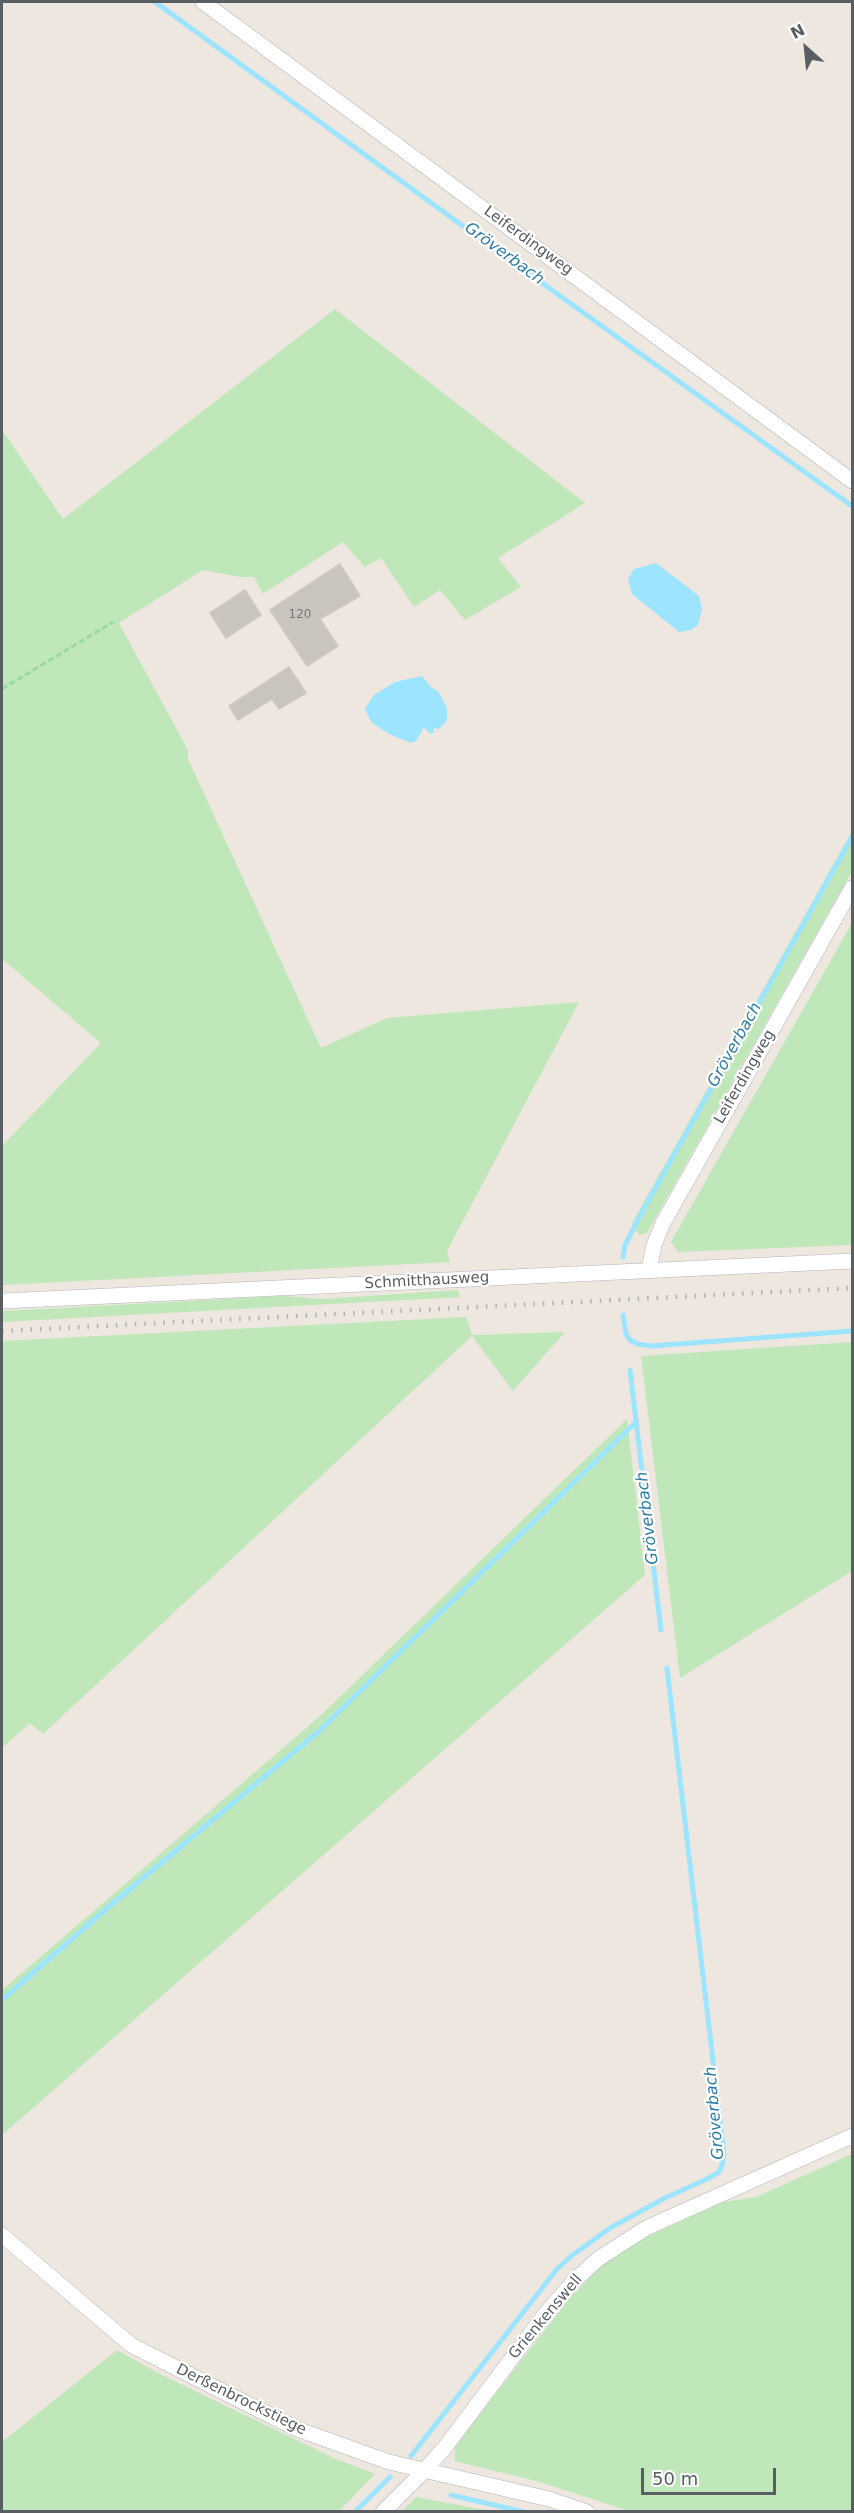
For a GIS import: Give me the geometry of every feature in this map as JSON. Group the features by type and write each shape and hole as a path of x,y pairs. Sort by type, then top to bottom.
{"street":[{"name":"Leiferdingweg","path":"202,2 852,481"},
{"name":"Leiferdingweg","path":"649,1270 654,1245 663,1223 852,888"},
{"name":"Schmitthausweg","path":"2,1301 852,1261"},
{"name":"Grienkenswell","path":"383,2511 446,2446 553,2304 598,2259 646,2228 852,2136"},
{"name":"Derßenbrockstiege","path":"2,2235 131,2345 297,2430 389,2462 549,2499 587,2511"}],"path":[{"path":"2,689 113,622"}],"green space":[{"path":"335,309 585,503 498,558 521,587 465,620 440,590 414,607 381,558 365,567 343,542 263,594 254,577 240,577 203,570 119,623 188,750 188,759 321,1048 387,1018 579,1002 447,1251 450,1262 2,1285 2,1146 101,1043 2,959 2,430 63,519"},
{"path":"852,831 852,871 647,1233 639,1235 632,1223"},
{"path":"852,923 852,1245 678,1252 671,1242"},
{"path":"458,1290 460,1297 2,1322 2,1311 284,1296 322,1299"},
{"path":"466,1317 472,1335 565,1332 513,1391 472,1336 43,1734 30,1723 2,1748 2,1341"},
{"path":"852,1342 852,1571 680,1678 641,1356"},
{"path":"627,1419 645,1575 2,2135 2,1990 319,1717"},
{"path":"852,2154 852,2511 629,2511 540,2482 455,2461 455,2446 569,2299 605,2262 649,2236 723,2202 756,2197"},
{"path":"117,2350 160,2374 336,2459 375,2474 339,2511 2,2511 2,2442"},
{"path":"416,2497 474,2508 493,2511 402,2511"}],"water":[{"path":"656,563 699,596 702,609 698,625 691,630 679,632 632,594 628,579 634,569"},
{"path":"422,676 432,688 438,691 447,708 447,720 439,729 434,728 433,733 430,734 424,727 416,741 411,743 389,734 371,722 365,709 374,695 395,682"}],"building":[{"path":"340,564 360,596 320,619 338,646 307,666 270,610"},
{"path":"245,590 261,615 226,638 210,613"},
{"path":"289,667 306,693 279,709 272,699 238,720 229,706"}],"waterway":[{"name":"Gröverbach","path":"155,2 852,506"},
{"name":"Gröverbach","path":"623,1257 625,1245 642,1212 852,837"},
{"name":"Gröverbach","path":"623,1315 626,1334 630,1340 637,1344 651,1346 852,1331"},
{"name":"Gröverbach","path":"630,1370 661,1630"},
{"path":"2,2000 105,1910 318,1732 636,1422"},
{"name":"Gröverbach","path":"411,2456 557,2269 610,2228 665,2198 709,2178 719,2172 722,2165 724,2155 667,1668"},
{"name":"Gröverbach","path":"355,2512 390,2477"},
{"path":"451,2495 524,2512"}],"railway":[{"path":"2,1331 852,1288"}]}
